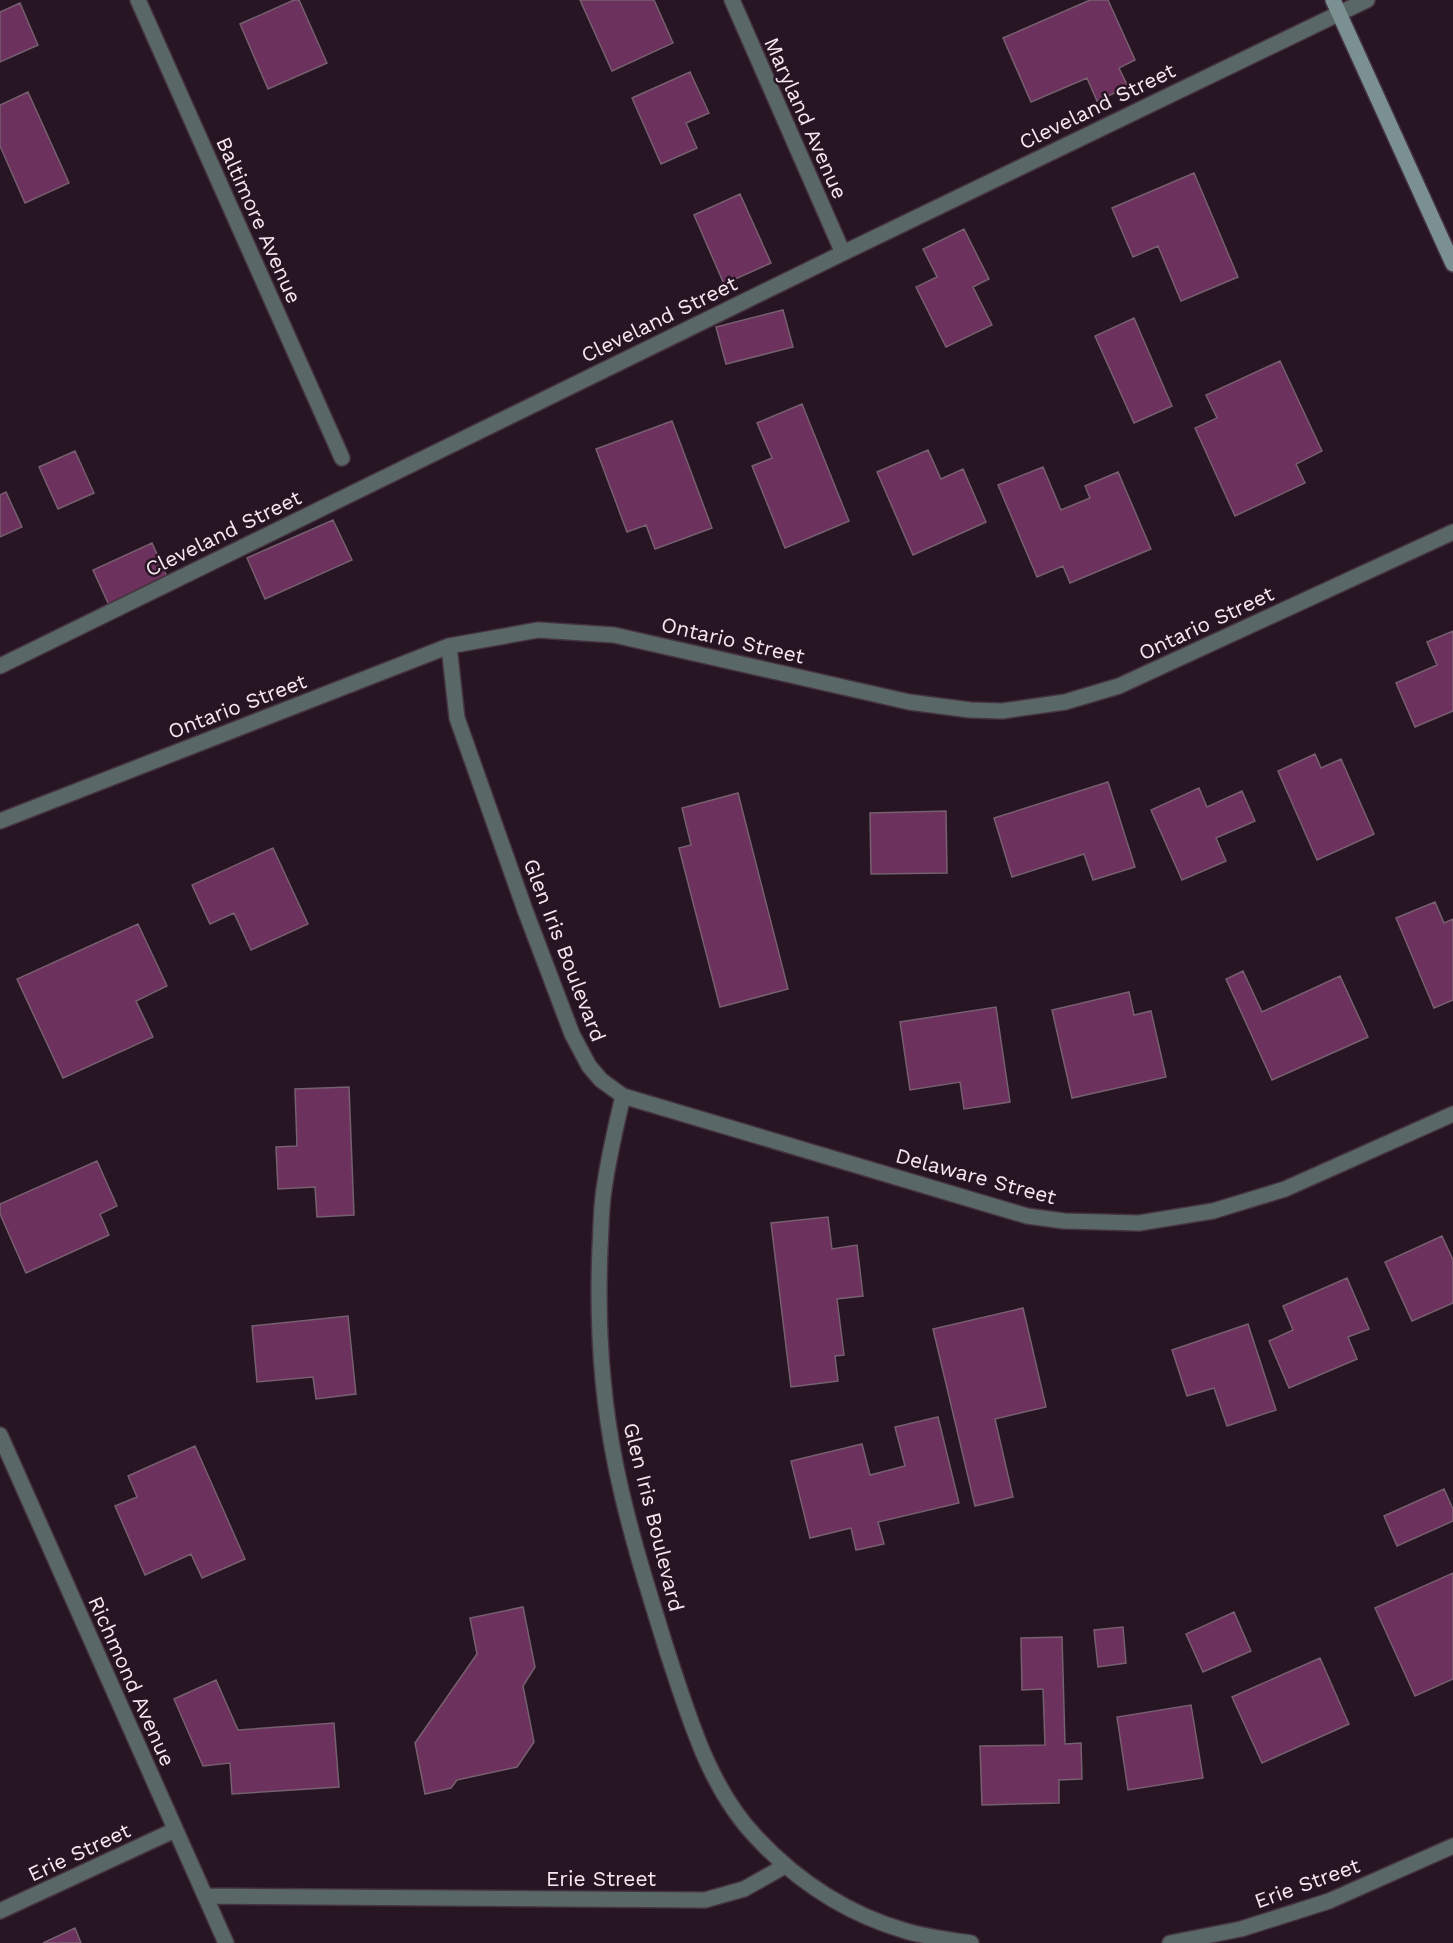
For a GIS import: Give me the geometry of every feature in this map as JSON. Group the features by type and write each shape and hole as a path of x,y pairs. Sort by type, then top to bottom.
{"street":[{"name":"Baltimore Avenue","path":"138,0 342,458"},
{"name":"Maryland Avenue","path":"732,0 843,253"},
{"name":"Cleveland Street","path":"0,666 843,253 1336,6 1367,0"},
{"path":"1336,6 1453,264"},
{"name":"Ontario Street","path":"0,821 449,646 538,630 614,635 909,702 970,710 1002,711 1065,702 1119,686 1453,532"},
{"name":"Glen Iris Boulevard","path":"449,646 457,718 572,1034 589,1066 601,1080 623,1096 609,1156 603,1200 598,1288 601,1352 615,1462 641,1569 678,1684 710,1767 735,1811 754,1835 785,1866"},
{"name":"Delaware Street","path":"623,1096 1027,1216 1064,1221 1139,1223 1214,1211 1285,1189 1453,1114"},
{"name":"Richmond Avenue","path":"0,1435 226,1943"},
{"name":"Erie Street","path":"0,1911 175,1830"},
{"name":"Erie Street","path":"1170,1943 1241,1929 1329,1901 1453,1846"},
{"path":"785,1866 823,1894 849,1909 906,1931 971,1943"},
{"name":"Erie Street","path":"205,1896 705,1900 744,1889 785,1866"}],"building":[{"path":"294,0 299,0 327,63 268,89 240,24"},
{"path":"580,0 654,0 673,43 612,71"},
{"path":"1090,0 1108,0 1135,60 1119,68 1128,87 1097,101 1087,78 1031,102 1003,38"},
{"path":"20,3 38,45 0,62 0,12"},
{"path":"690,72 709,113 686,123 697,148 661,164 632,98"},
{"path":"28,92 69,183 25,203 0,146 0,105"},
{"path":"1194,173 1238,277 1181,301 1158,246 1133,257 1112,208"},
{"path":"740,194 771,263 724,284 694,215"},
{"path":"964,229 989,279 973,287 992,325 946,347 916,287 937,277 923,249"},
{"path":"783,310 793,347 726,364 716,327"},
{"path":"1134,318 1172,406 1134,423 1095,336"},
{"path":"1280,361 1322,451 1296,464 1305,483 1235,516 1195,428 1217,418 1206,395"},
{"path":"802,404 849,521 785,548 752,466 772,458 757,423"},
{"path":"672,421 712,528 655,549 646,525 627,532 596,449"},
{"path":"928,450 941,479 963,469 986,522 913,555 877,472"},
{"path":"75,451 94,493 58,509 39,467"},
{"path":"1043,467 1061,510 1090,498 1085,486 1118,472 1151,549 1070,583 1063,566 1037,577 998,485"},
{"path":"6,492 22,527 0,537 0,495"},
{"path":"333,520 352,560 265,599 247,558"},
{"path":"152,543 173,590 114,616 93,570"},
{"path":"1453,631 1453,711 1415,727 1396,683 1437,665 1427,642"},
{"path":"1315,754 1321,768 1341,759 1374,834 1317,860 1278,771"},
{"path":"1108,782 1135,867 1093,880 1084,854 1012,877 994,818"},
{"path":"1199,788 1207,807 1242,791 1255,821 1216,838 1226,861 1182,880 1151,810"},
{"path":"738,793 788,989 720,1007 679,848 691,845 682,808"},
{"path":"946,811 947,873 871,874 870,813"},
{"path":"273,848 308,924 251,950 234,913 210,924 192,885"},
{"path":"1435,902 1444,923 1453,919 1453,1000 1434,1008 1396,918"},
{"path":"138,924 167,986 136,1001 153,1037 63,1078 17,979"},
{"path":"1243,971 1262,1012 1340,976 1368,1037 1272,1080 1226,979"},
{"path":"1129,992 1134,1015 1151,1011 1166,1077 1072,1098 1052,1010"},
{"path":"996,1007 1010,1102 964,1109 960,1082 910,1090 900,1022"},
{"path":"349,1087 354,1215 317,1217 315,1187 278,1189 276,1147 297,1146 295,1089"},
{"path":"97,1161 117,1206 100,1214 109,1235 26,1273 0,1214 0,1204"},
{"path":"828,1217 832,1249 857,1245 863,1296 837,1299 844,1355 835,1356 838,1381 791,1387 771,1223"},
{"path":"1442,1236 1453,1260 1453,1303 1412,1321 1385,1262"},
{"path":"1347,1278 1369,1329 1348,1337 1357,1359 1289,1388 1269,1341 1293,1330 1283,1306"},
{"path":"1023,1308 1046,1407 995,1419 1013,1497 975,1506 933,1329"},
{"path":"348,1316 356,1394 316,1399 313,1377 257,1382 252,1326"},
{"path":"1248,1324 1276,1410 1227,1426 1214,1388 1187,1396 1172,1350"},
{"path":"938,1417 959,1503 878,1522 884,1544 856,1550 851,1528 810,1538 791,1461 862,1444 870,1475 905,1466 895,1427"},
{"path":"195,1446 245,1559 202,1578 191,1554 145,1575 115,1506 137,1497 128,1476"},
{"path":"1444,1489 1453,1509 1453,1521 1397,1546 1384,1516"},
{"path":"1453,1573 1453,1679 1415,1696 1375,1608"},
{"path":"523,1607 535,1667 523,1686 534,1742 517,1767 457,1780 451,1788 425,1794 415,1743 477,1654 470,1618"},
{"path":"1234,1612 1251,1651 1203,1672 1186,1634"},
{"path":"1123,1627 1126,1663 1098,1667 1094,1630"},
{"path":"1062,1637 1065,1744 1081,1743 1082,1779 1059,1780 1059,1803 982,1805 980,1746 1045,1745 1043,1689 1022,1690 1021,1638"},
{"path":"1320,1658 1349,1724 1262,1763 1232,1697"},
{"path":"216,1680 238,1730 334,1723 339,1787 232,1794 230,1763 203,1766 174,1699"},
{"path":"1191,1705 1203,1778 1128,1790 1117,1717"},
{"path":"75,1928 81,1943 43,1943"}]}
